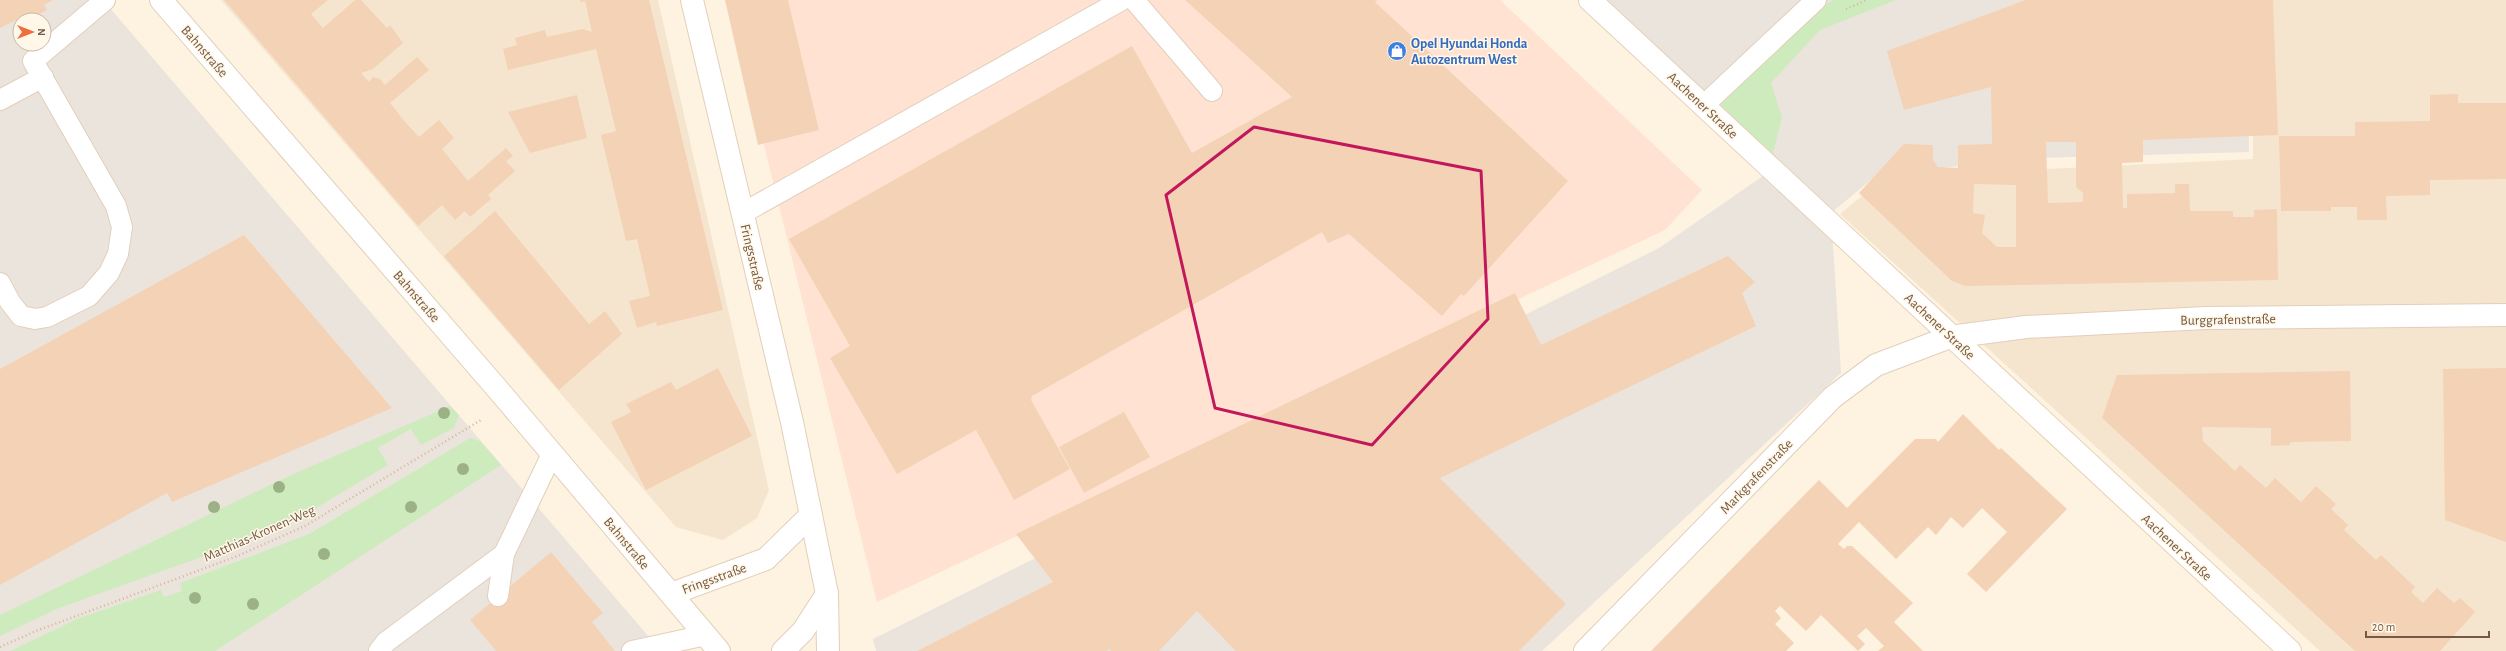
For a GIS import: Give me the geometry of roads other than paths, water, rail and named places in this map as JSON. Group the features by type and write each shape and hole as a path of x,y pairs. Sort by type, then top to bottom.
{"street":[{"name":"Bahnstraße","path":"161,0 509,403 712,643"},
{"name":"Fringsstraße","path":"692,0 792,422 827,594 828,651"},
{"name":"Aachener Straße","path":"1590,0 1704,105 1950,337 2290,651"},
{"name":"Burggrafenstraße","path":"1950,337 2026,327 2206,318 2506,315"},
{"name":"Markgrafenstraße","path":"1585,651 1833,397 1876,365 1950,337"},
{"name":"Fringsstraße","path":"671,594 766,559 811,515"},
{"path":"783,651 803,631 827,594"}],"lane":[{"path":"0,283 10,302 22,316 35,319 47,317 89,296 109,273 118,254 122,227 116,206 33,60 105,0"},
{"path":"745,223 1122,0"},
{"path":"1134,0 1212,91"},
{"path":"1704,105 1816,0"},
{"path":"0,100 43,77"},
{"path":"498,596 504,554 552,454"},
{"path":"379,651 386,642 504,554"},
{"path":"632,651 712,643"}],"place":[{"name":"Opel Hyundai Honda Autozentrum West","path":"1397,51"}]}
